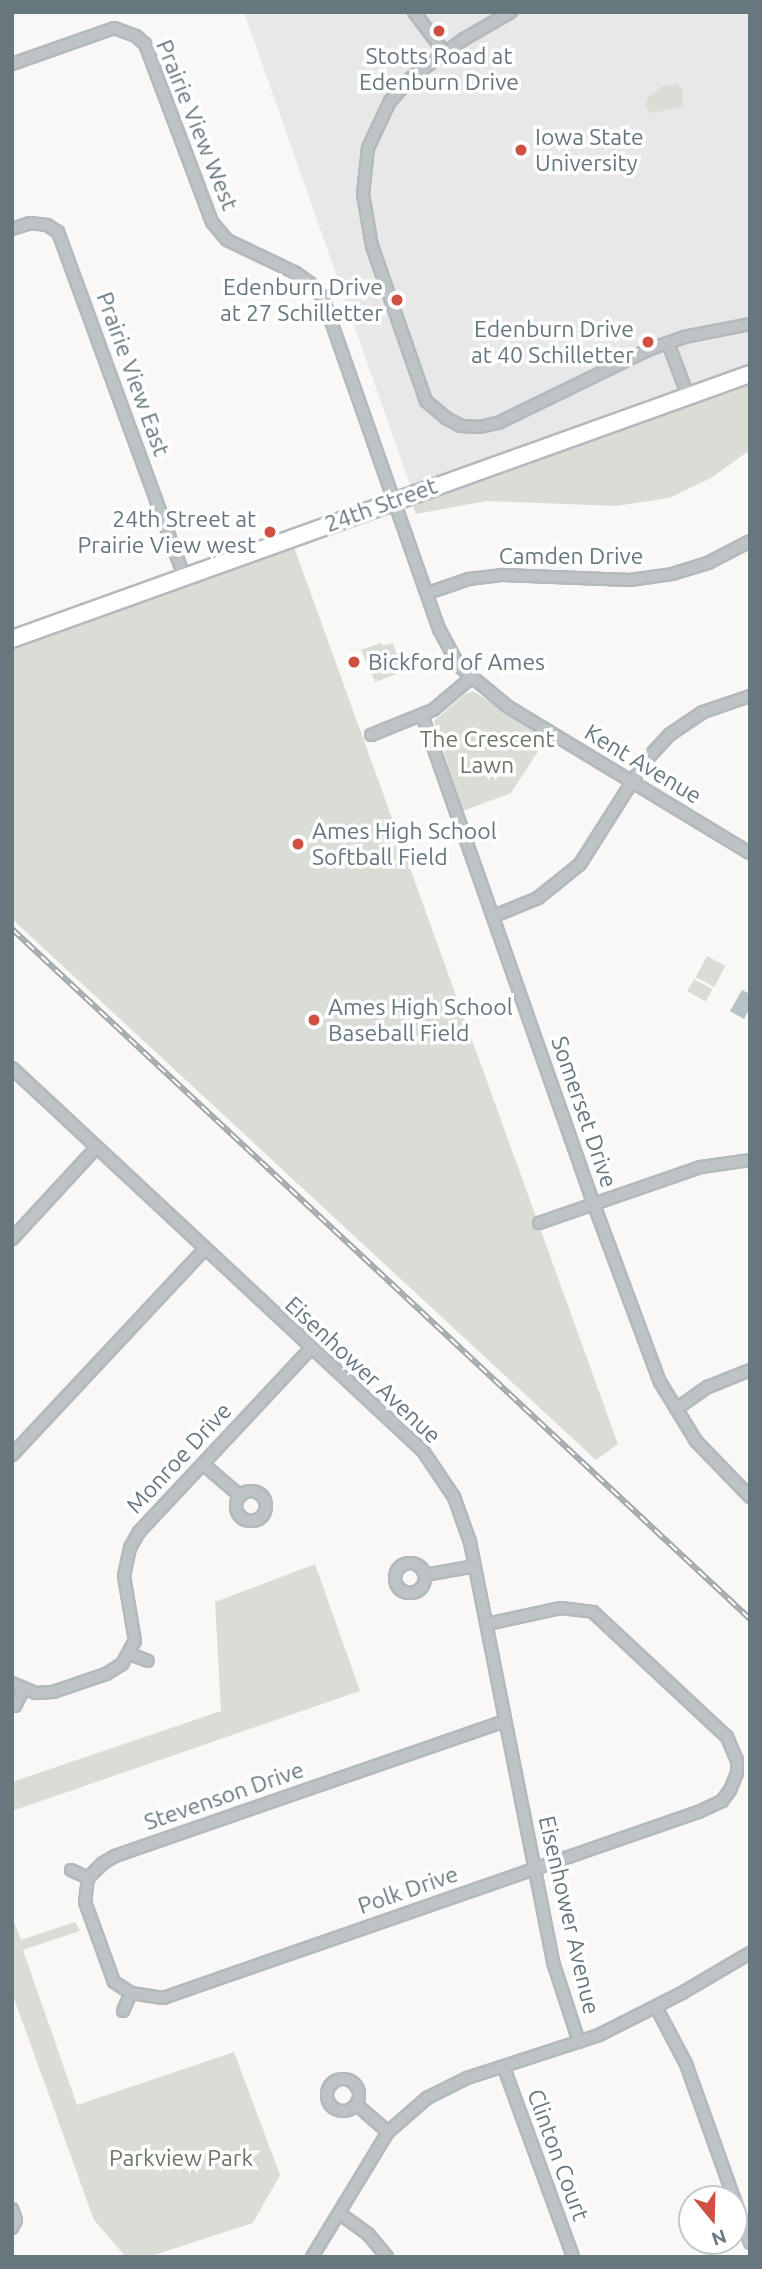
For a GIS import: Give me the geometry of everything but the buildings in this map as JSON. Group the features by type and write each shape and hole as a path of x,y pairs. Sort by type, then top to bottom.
{"main road":[{"name":"24th Street","path":"12,639 750,374"}],"street":[{"path":"414,12 445,53"},
{"path":"511,12 445,53 411,78 390,101 368,148 363,194 372,246 426,401 446,418 461,426 480,427 498,423 668,342 750,324"},
{"name":"Prairie View West","path":"12,64 114,28 136,36 145,44 212,222 227,240 296,273 310,282 323,298 394,500"},
{"name":"Prairie View East","path":"12,229 30,223 47,225 58,232 184,577"},
{"path":"668,342 688,396"},
{"name":"Kent Avenue","path":"394,500 439,629 459,666 471,678 507,706 750,853"},
{"name":"Camden Drive","path":"428,593 469,579 503,575 629,580 662,575 708,563 750,541"},
{"path":"370,735 422,715 456,693 471,678"},
{"path":"495,916 538,898 568,876 596,842 646,760 681,726 704,712 750,696"},
{"name":"Somerset Drive","path":"422,715 495,916 594,1205 660,1382 696,1441 750,1497"},
{"name":"Eisenhower Avenue","path":"12,1068 204,1250 423,1451 440,1473 463,1518 475,1566 554,1965 579,2042"},
{"path":"12,1239 96,1148"},
{"path":"539,1223 701,1167 750,1160"},
{"path":"12,1455 204,1250"},
{"name":"Monroe Drive","path":"130,1654 135,1641 134,1625 127,1602 124,1576 130,1548 139,1532 312,1347"},
{"path":"676,1409 708,1387 750,1370"},
{"path":"203,1464 239,1495"},
{"path":"425,1574 475,1566"},
{"name":"Polk Drive","path":"131,1993 163,1998 698,1812 722,1801 735,1781 737,1760 734,1747 718,1725 602,1618 593,1612 574,1607 487,1624"},
{"path":"12,1683 23,1689 54,1692 106,1674 122,1664 130,1654 148,1661"},
{"path":"15,1706 23,1689"},
{"name":"Stevenson Drive","path":"88,1878 115,1856 504,1721"},
{"path":"71,1870 88,1878 85,1902 109,1971 114,1982 131,1993 122,2011"},
{"path":"312,2257 388,2132 410,2110 446,2087 579,2042 656,2007 750,1954"},
{"path":"656,2007 687,2064 750,2243"},
{"name":"Clinton Court","path":"504,2068 572,2257"},
{"path":"357,2105 388,2132"},
{"path":"12,2209 16,2220 12,2228"},
{"path":"339,2213 368,2234 387,2257"}],"shaded area":[{"name":"Iowa State University","path":"244,12 750,12 750,374 413,493"},
{"path":"742,990 750,994 750,1008 744,1019 730,1011"}],"green space":[{"path":"677,84 683,91 682,106 654,113 649,111 646,105 648,98 661,87"},
{"path":"750,385 750,450 711,478 669,498 616,506 487,501 416,514 413,506 420,501"},
{"path":"294,547 618,1444 596,1460 12,919 12,650"},
{"path":"381,643 383,646 393,643 396,653 401,652 407,670 375,682 361,650"},
{"name":"The Crescent Lawn","path":"473,691 546,739 511,793 463,811 434,721 465,694"},
{"path":"707,956 726,966 714,987 696,977"},
{"path":"694,979 712,989 706,1001 687,991"},
{"path":"315,1564 360,1691 12,1811 12,1782 221,1711 215,1602"},
{"name":"Parkview Park","path":"12,1916 21,1940 75,1922 80,1931 23,1950 77,2105 234,2052 280,2175 253,2223 148,2257 126,2257 94,2220 12,1993"}],"railway":[{"path":"12,929 750,1619"}],"place":[{"name":"Stotts Road at Edenburn Drive","path":"439,31"},
{"name":"Iowa State University","path":"521,150"},
{"name":"Edenburn Drive at 27 Schilletter","path":"397,300"},
{"name":"Edenburn Drive at 40 Schilletter","path":"648,342"},
{"name":"24th Street at Prairie View west","path":"270,532"},
{"name":"Bickford of Ames","path":"354,662"},
{"name":"Ames High School Softball Field","path":"298,844"},
{"name":"Ames High School Baseball Field","path":"314,1020"}]}
